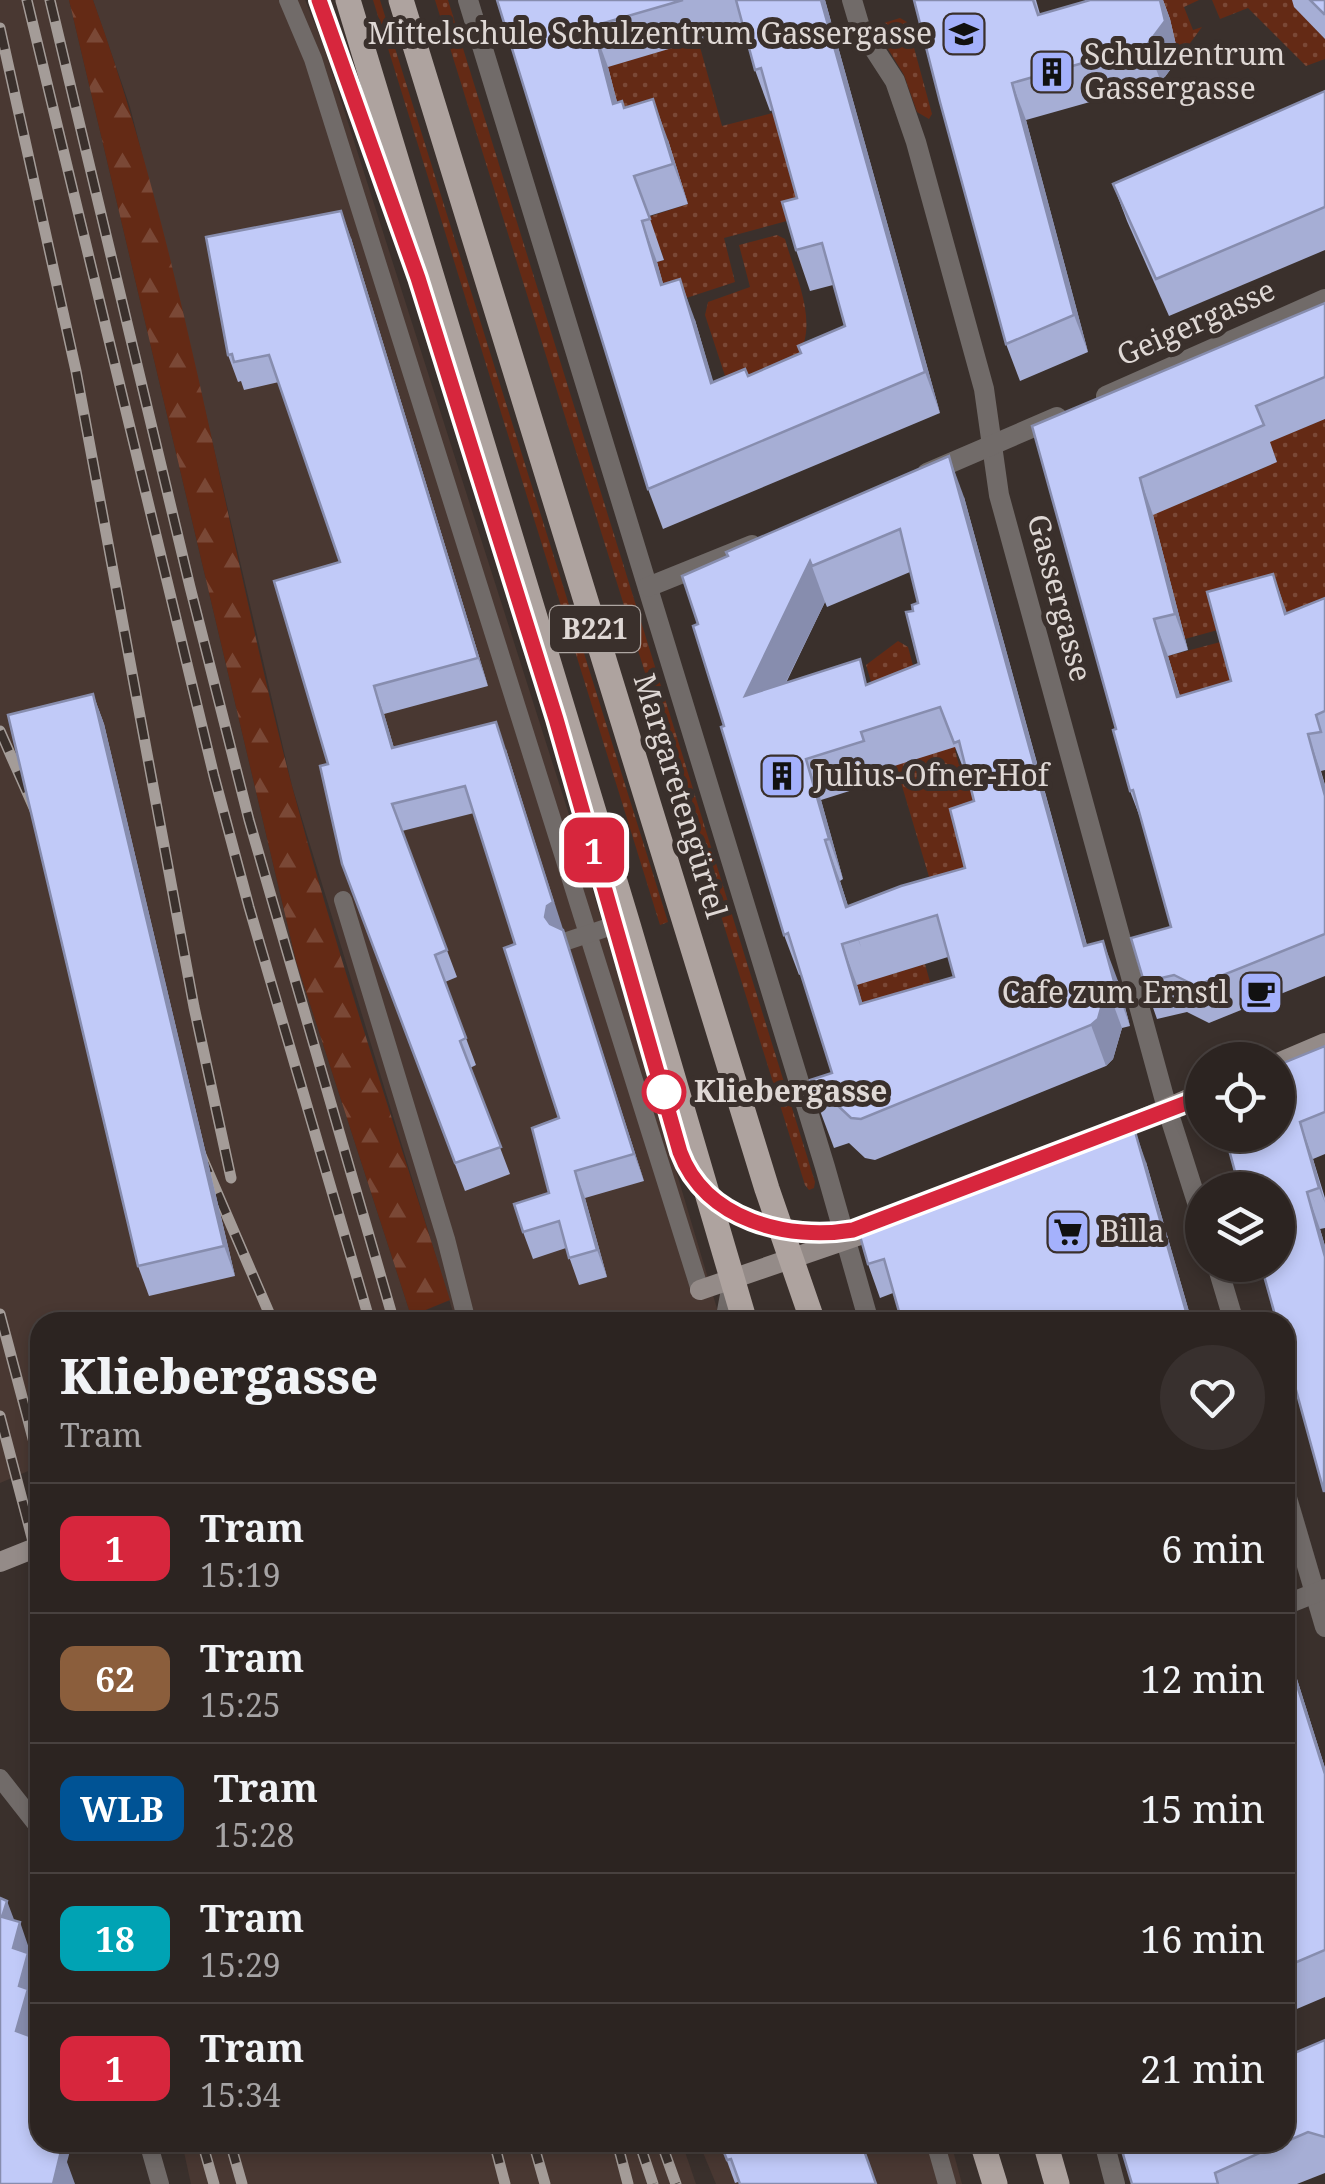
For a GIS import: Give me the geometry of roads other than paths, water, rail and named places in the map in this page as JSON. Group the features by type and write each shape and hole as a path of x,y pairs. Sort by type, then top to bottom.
{"main road":[{"name":"B221","path":"345,0 628,921 742,1312"},
{"name":"Margaretengürtel","path":"401,0 810,1312"},
{"path":"985,2152 994,2184"},
{"path":"1049,2152 1057,2184"}],"street":[{"name":"Margaretengürtel","path":"468,0 866,1312"},
{"name":"Gassergasse","path":"852,0 860,28 895,80 916,142 984,388 999,494 1187,1172"},
{"name":"Geigergasse","path":"906,482 1325,299"},
{"path":"648,587 766,539"},
{"path":"1295,1056 1325,1043"},
{"path":"963,1197 1185,1100"},
{"path":"700,1290 912,1217"},
{"path":"1222,1282 1231,1312"},
{"path":"1295,1519 1320,1591 1325,1626"},
{"path":"0,1562 30,1550"},
{"path":"1295,1600 1320,1591"},
{"path":"1107,2152 1116,2184"}],"lane":[{"path":"288,0 313,59 700,1290"},
{"path":"342,900 446,1239 464,1312"},
{"path":"568,941 628,921"},
{"path":"726,1312 732,1278"},
{"path":"0,1778 30,1816"},
{"path":"151,2152 160,2184"},
{"path":"939,2152 947,2184"}],"railway":[{"path":"27,0 214,776 367,1312"},
{"path":"50,0 249,820 391,1312"},
{"path":"0,28 76,371 194,1007 231,1178"},
{"path":"0,731 35,810"},
{"path":"200,1153 269,1312"},
{"path":"0,1314 30,1427"},
{"path":"0,1416 30,1530"},
{"path":"205,2152 214,2184"},
{"path":"233,2152 242,2184"},
{"path":"497,2152 505,2184"},
{"path":"536,2152 545,2184"},
{"path":"620,2152 628,2184"},
{"path":"642,2152 653,2184"},
{"path":"665,2152 676,2184"}],"tram line":[{"name":"1","path":"319,0 418,278 556,719 680,1152 696,1182 708,1195 751,1221 806,1234 834,1234 1185,1103"}],"place":[{"name":"Mittelschule Schulzentrum Gassergasse","path":"964,34"},
{"name":"Schulzentrum Gassergasse","path":"1052,72"},
{"name":"Julius-Ofner-Hof","path":"782,776"},
{"name":"Cafe zum Ernstl","path":"1261,993"},
{"name":"Kliebergasse","path":"664,1092"},
{"name":"Billa","path":"1068,1232"}]}
